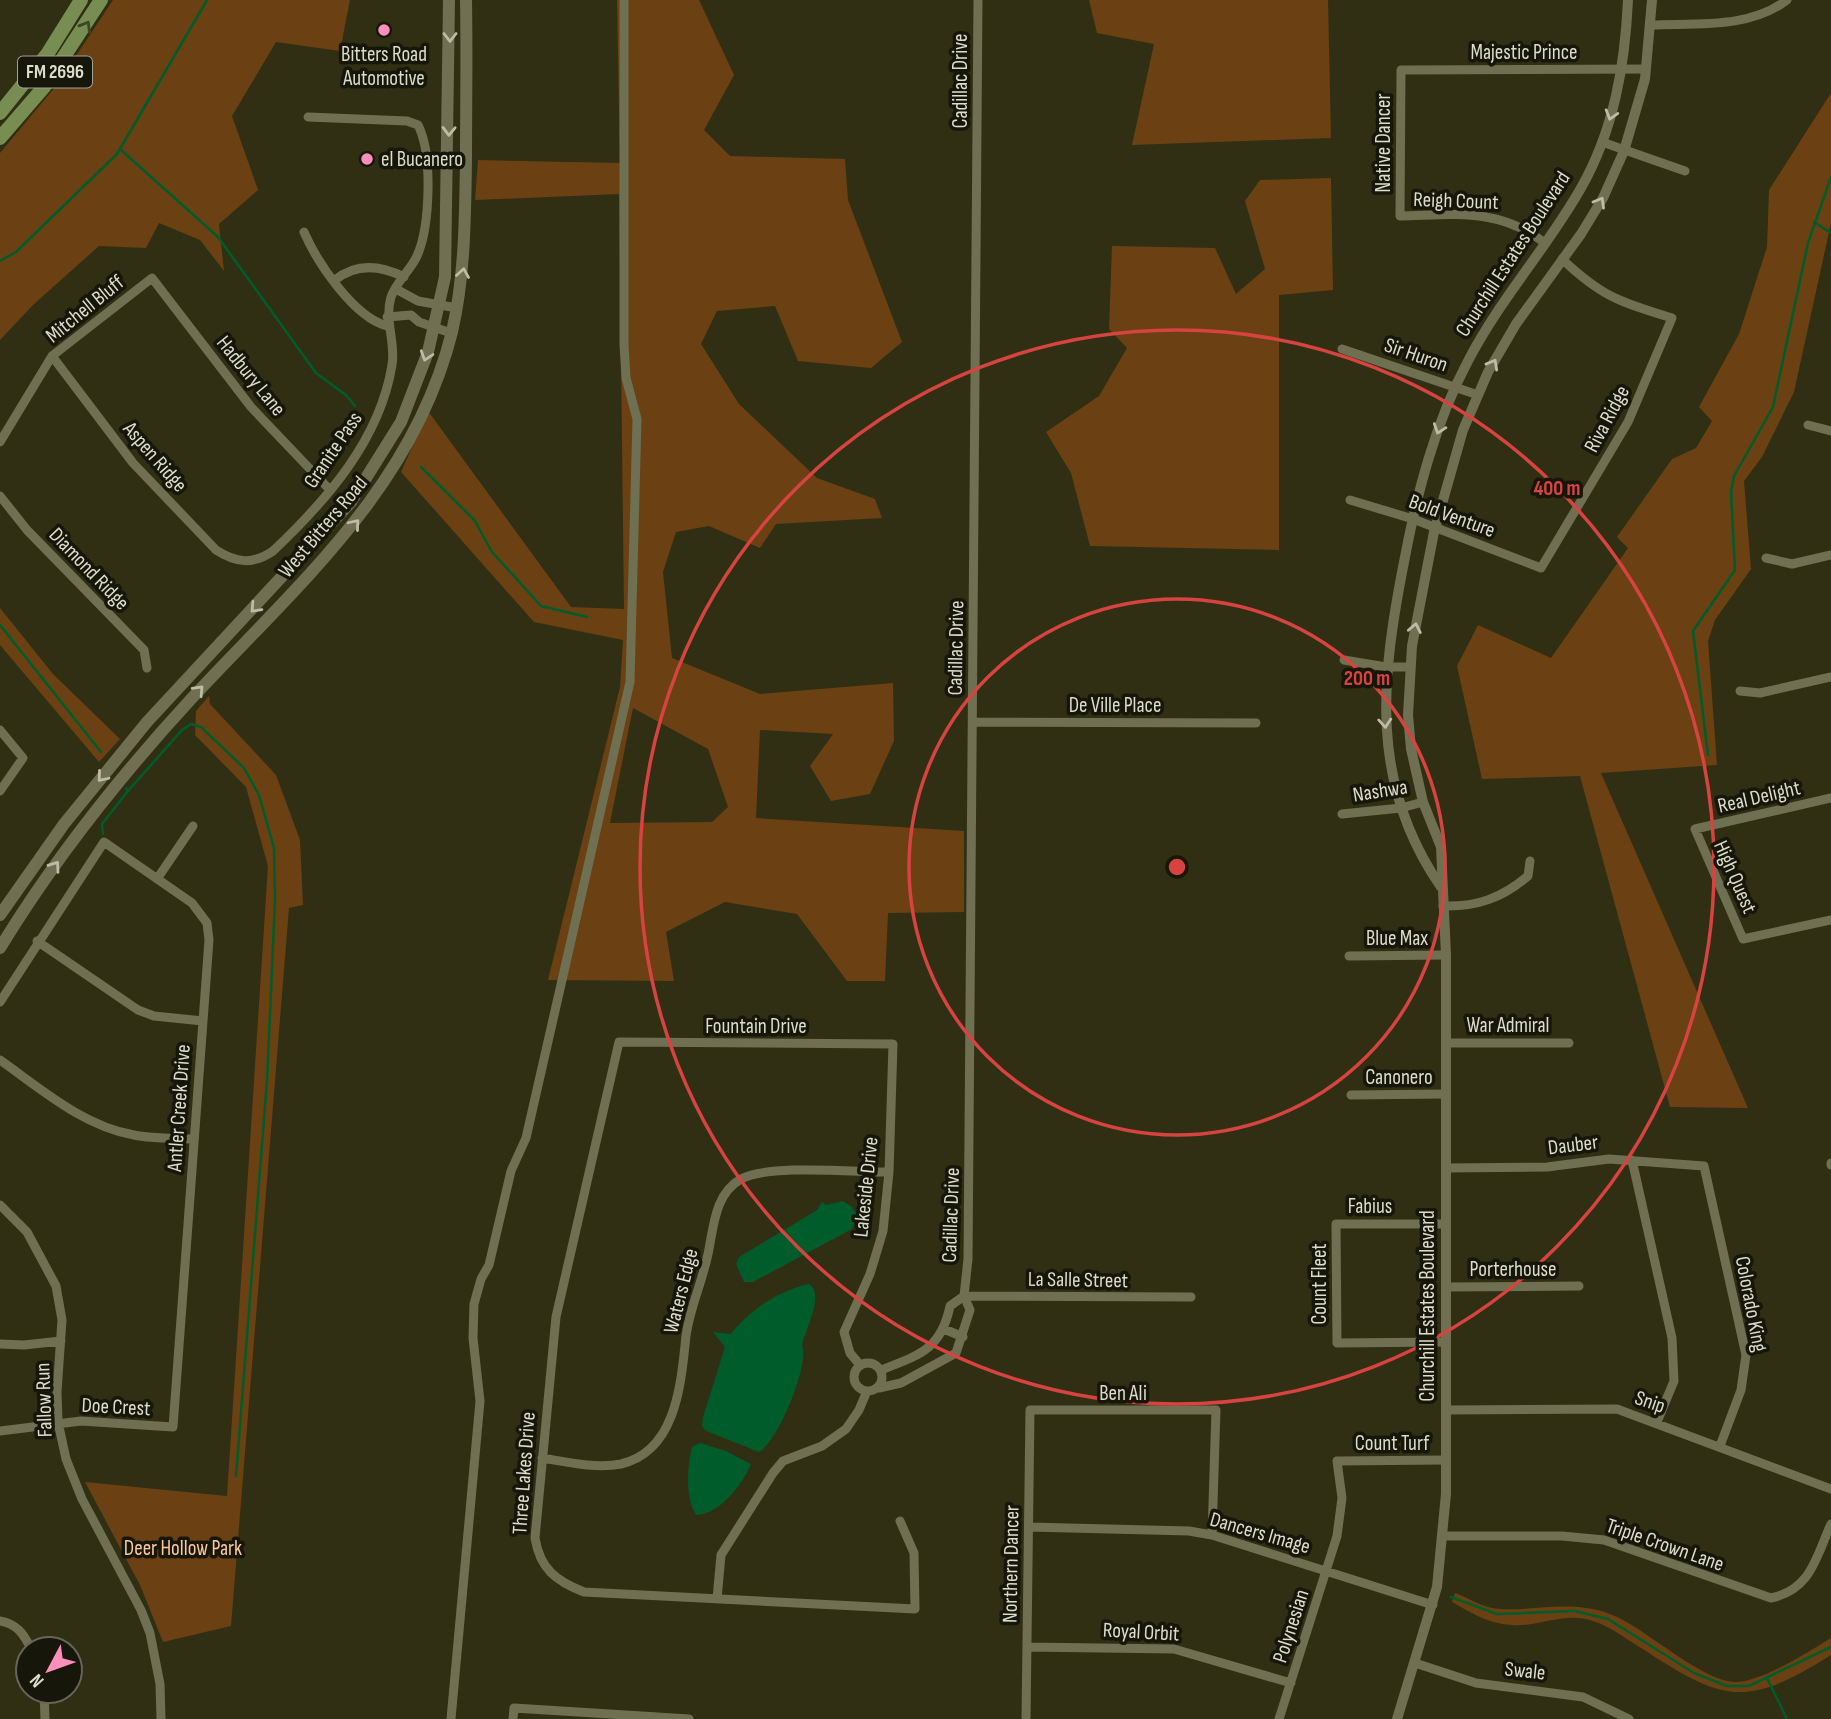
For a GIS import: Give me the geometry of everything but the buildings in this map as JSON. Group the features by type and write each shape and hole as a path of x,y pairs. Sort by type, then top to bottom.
{"main road":[{"name":"FM 2696","path":"0,113 48,53 80,0"},
{"name":"FM 2696","path":"0,138 44,88 101,0"},
{"name":"West Bitters Road","path":"1,912 64,824 148,722 351,502 378,463 417,385 440,304 448,240 449,0"},
{"name":"West Bitters Road","path":"2,941 81,830 160,734 359,520 391,474 416,429 451,333 464,264 466,0"},
{"path":"450,62 467,62"},
{"path":"378,463 391,474"},
{"path":"148,722 160,734"}],"street":[{"path":"451,1719 480,1401 473,1338 474,1304 481,1279 489,1265 511,1171 526,1138 629,681 637,419 625,378 624,0"},
{"name":"Cadillac Drive","path":"964,1296 969,1218 978,0"},
{"name":"Churchill Estates Boulevard","path":"1441,887 1419,855 1401,808 1387,752 1384,716 1386,667 1412,519 1441,422 1455,387 1495,312 1582,187 1602,142 1621,70 1629,0"},
{"name":"Churchill Estates Boulevard","path":"1397,1719 1433,1605 1444,1536 1446,1460 1446,955 1441,847 1423,802 1411,749 1408,715 1410,667 1435,528 1451,467 1478,395 1516,324 1603,198 1624,151 1646,69 1652,0"},
{"path":"1651,25 1742,21 1773,11 1787,0"},
{"name":"Majestic Prince","path":"1401,70 1646,69"},
{"name":"Native Dancer","path":"1400,216 1401,70"},
{"name":"Granite Pass","path":"246,562 262,558 273,551 330,490 377,419 393,361 387,322 396,289 416,258 426,225 426,149 418,125 407,121 308,117"},
{"path":"1602,142 1685,171"},
{"name":"Reigh Count","path":"1400,216 1493,216 1523,227 1545,243"},
{"path":"304,232 311,248 363,315 387,322 411,315"},
{"name":"Riva Ridge","path":"1541,568 1628,422 1672,318 1606,295 1590,286 1562,259"},
{"path":"335,280 343,273 367,267 404,277"},
{"name":"Mitchell Bluff","path":"0,442 52,356 152,278"},
{"name":"Hadbury Lane","path":"152,278 251,407 330,490"},
{"path":"396,289 418,301 457,309"},
{"path":"418,301 411,308 411,315 416,321 451,333"},
{"name":"Sir Huron","path":"1342,349 1478,395"},
{"name":"Aspen Ridge","path":"52,356 148,480 216,550 229,558 246,562"},
{"path":"1808,425 1831,431"},
{"name":"Diamond Ridge","path":"0,496 27,530 144,650 148,668"},
{"name":"Bold Venture","path":"1350,500 1412,519 1541,568"},
{"path":"1766,558 1792,564 1831,555"},
{"path":"1344,660 1386,667 1410,667"},
{"path":"1740,691 1760,693 1831,677"},
{"name":"De Ville Place","path":"973,722 1256,723"},
{"path":"0,730 23,758 0,791"},
{"name":"Real Delight","path":"1695,829 1831,798"},
{"name":"Nashwa","path":"1342,814 1401,808 1423,802"},
{"path":"157,879 193,826"},
{"name":"High Quest","path":"1695,829 1743,939 1831,920"},
{"name":"Antler Creek Drive","path":"37,940 104,842 192,903 207,923 209,940 173,1427"},
{"path":"1443,905 1476,905 1503,895 1528,876 1530,861"},
{"path":"1,912 17,922"},
{"path":"0,1002 37,940 138,1010 154,1017 203,1021"},
{"name":"Blue Max","path":"1349,956 1446,955"},
{"name":"Fountain Drive","path":"620,1042 893,1044"},
{"name":"Three Lakes Drive","path":"620,1042 556,1317 542,1458 537,1553 552,1576 584,1592 915,1609 914,1553 900,1521"},
{"name":"War Admiral","path":"1446,1043 1569,1043"},
{"name":"Lakeside Drive","path":"860,1365 850,1353 844,1332 879,1244 889,1172 893,1044"},
{"path":"0,1060 70,1109 100,1125 133,1135 194,1139"},
{"name":"Canonero","path":"1352,1095 1446,1094"},
{"name":"Dauber","path":"1446,1167 1547,1167 1609,1159 1704,1166"},
{"path":"1632,1160 1672,1338 1674,1381 1657,1422"},
{"name":"Colorado King","path":"1704,1166 1746,1355 1741,1390 1720,1446"},
{"name":"Waters Edge","path":"542,1458 591,1464 621,1464 639,1456 666,1432 674,1411 686,1335 720,1200 739,1180 767,1172 889,1172"},
{"name":"Fallow Run","path":"0,1205 27,1231 51,1276 61,1308 58,1422 73,1480 141,1609 150,1633 160,1684 161,1719"},
{"name":"Fabius","path":"1336,1224 1446,1224"},
{"name":"Count Fleet","path":"1336,1224 1337,1343 1446,1342"},
{"name":"Porterhouse","path":"1446,1287 1579,1286"},
{"path":"867,1391 901,1383 956,1353 970,1310 964,1296 950,1307 944,1329 930,1348 881,1370"},
{"name":"La Salle Street","path":"964,1296 1191,1297"},
{"path":"944,1329 963,1337"},
{"path":"0,1343 24,1345 61,1341"},
{"path":"916,1356 924,1372"},
{"path":"867,1391 855,1381 855,1372 860,1365 869,1362 881,1370"},
{"path":"879,1388 882,1383 881,1370"},
{"path":"717,1599 721,1555 773,1473 783,1461 822,1446 846,1429 859,1410 867,1391"},
{"name":"Snip","path":"1446,1410 1617,1409 1831,1489"},
{"name":"Ben Ali","path":"1030,1410 1216,1410 1212,1535"},
{"name":"Northern Dancer","path":"1026,1719 1030,1410"},
{"name":"Doe Crest","path":"0,1431 58,1422 173,1427"},
{"path":"0,1423 16,1430"},
{"name":"Count Turf","path":"1337,1461 1446,1460"},
{"name":"Polynesian","path":"1279,1719 1327,1571 1342,1511 1337,1461"},
{"name":"Triple Crown Lane","path":"1444,1536 1562,1536 1604,1540 1771,1598 1788,1594 1802,1584 1831,1524"},
{"name":"Dancers Image","path":"1029,1527 1189,1531 1212,1535 1433,1605"},
{"path":"0,1621 19,1630 22,1635"},
{"name":"Royal Orbit","path":"1027,1647 1174,1649 1291,1684"},
{"name":"Swale","path":"1415,1662 1476,1683 1583,1697 1629,1719"},
{"path":"513,1719 514,1708 689,1719"}],"green space":[{"path":"113,0 350,0 340,51 276,42 232,116 258,190 219,224 224,271 200,240 159,223 146,248 99,246 33,305 0,340 0,153 56,86"},
{"path":"617,0 699,0 734,75 704,130 730,156 845,159 848,200 902,342 871,368 798,361 775,306 717,311 701,344 739,404 817,478 875,499 882,518 776,524 760,548 709,526 676,532 663,572 672,658 760,694 893,683 894,741 870,794 831,801 810,766 833,734 760,730 756,818 964,831 964,912 888,913 885,981 847,981 797,914 725,902 666,932 674,981 548,980 620,687 623,640 534,622 401,472 428,411 571,607 624,609 619,194 475,200 478,160 620,163","holes":["633,708 708,749 728,807 712,822 610,823"]},
{"path":"1089,0 1328,0 1331,138 1132,145 1154,44 1097,33"},
{"path":"1831,93 1831,223 1794,392 1762,457 1744,481 1751,569 1715,620 1708,641 1717,765 1601,773 1748,1108 1670,1107 1580,776 1482,779 1457,666 1478,625 1551,658 1628,548 1617,537 1672,459 1696,448 1712,421 1699,407 1739,334 1767,247 1769,190"},
{"path":"1331,178 1333,290 1279,295 1279,550 1090,546 1071,473 1046,432 1099,396 1127,348 1109,329 1112,246 1215,248 1236,294 1265,269 1245,201 1260,180"},
{"path":"0,608 53,674 120,739 99,762 0,645"},
{"name":"Deer Hollow Park","path":"209,696 210,704 276,775 300,840 303,905 289,908 231,1626 163,1642 140,1585 85,1482 227,1496 268,866 246,787 195,735 196,711"},
{"path":"1455,1593 1495,1609 1573,1607 1602,1611 1630,1624 1706,1673 1734,1682 1757,1678 1831,1638 1831,1655 1775,1685 1753,1691 1733,1692 1691,1678 1613,1630 1593,1621 1567,1618 1521,1625 1496,1623 1452,1602"}],"shaded area":[{"path":"843,1201 852,1207 857,1215 852,1229 753,1282 744,1282 736,1264 739,1257 817,1210 822,1202 826,1205"},
{"path":"809,1284 815,1295 815,1303 802,1345 801,1368 791,1402 775,1434 759,1452 706,1431 702,1426 703,1417 725,1347 713,1332 731,1334 766,1302"},
{"path":"700,1443 726,1451 751,1464 742,1481 722,1504 696,1515 690,1500 688,1473 692,1447"}],"waterway":[{"path":"0,261 16,252 117,154 207,0"},
{"path":"120,149 218,237 316,373 346,395 355,406"},
{"path":"1708,755 1693,631 1735,570 1731,492 1734,476 1773,407 1808,243 1831,177"},
{"path":"1814,222 1831,233"},
{"path":"421,467 475,521 492,552 541,606 587,617"},
{"path":"0,625 101,752"},
{"path":"126,788 128,791 182,730 191,724 201,727 244,768 259,795 274,848 275,901 267,1081 236,1476"},
{"path":"103,834 102,824 128,791"},
{"path":"1451,1597 1497,1614 1575,1611 1608,1619 1694,1673 1727,1686 1749,1686 1831,1647"},
{"path":"1767,1678 1787,1719"}],"place":[{"name":"Bitters Road Automotive","path":"384,30"},
{"name":"el Bucanero","path":"367,159"}]}
